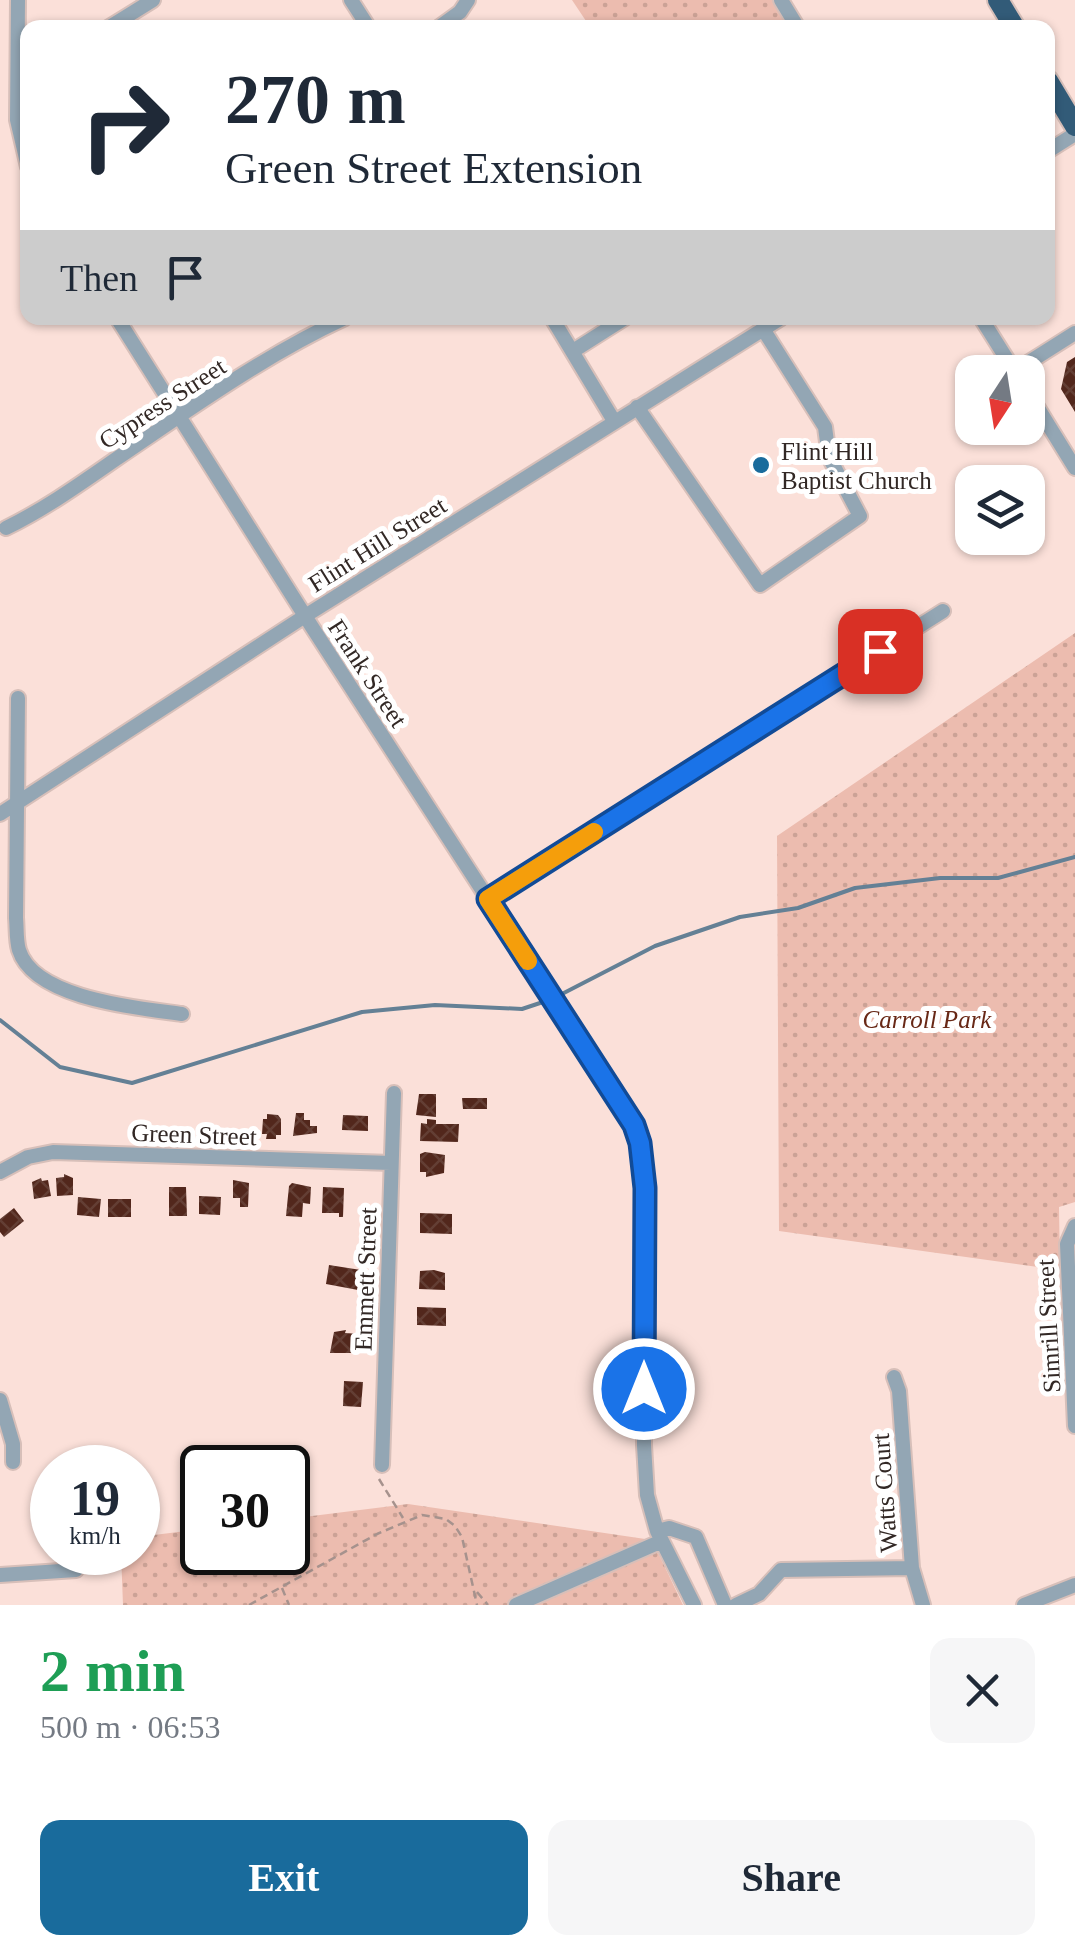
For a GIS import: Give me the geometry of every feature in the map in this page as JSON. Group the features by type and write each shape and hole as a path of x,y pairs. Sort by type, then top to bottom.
{"highway":[{"path":"1055,94 1075,130"}],"street":[{"path":"18,0 20,40"},
{"path":"121,20 152,0"},
{"path":"451,20 468,0"},
{"path":"1055,146 1075,130"},
{"name":"Frank Street","path":"122,325 178,418 634,1125 645,1188 647,1495 660,1536 694,1605"},
{"name":"Cypress Street","path":"6,528 55,502 178,418 333,325"},
{"path":"556,325 614,421"},
{"path":"573,351 614,325"},
{"name":"Flint Hill Street","path":"0,814 305,616 769,325"},
{"path":"985,325 1004,355"},
{"path":"637,406 760,585 860,516 829,457 825,427 762,329"},
{"path":"1041,355 1075,333"},
{"path":"1045,419 1075,468"},
{"path":"488,899 943,610"},
{"path":"18,698 19,952 30,967 53,984 87,996 182,1014"},
{"name":"Emmett Street","path":"380,1468 394,1094"},
{"name":"Green Street","path":"0,1172 28,1156 53,1152 391,1163"},
{"name":"Simrill Street","path":"1075,1226 1066,1244 1075,1426"},
{"name":"Watts Court","path":"894,1377 900,1391 912,1568 923,1605"},
{"path":"0,1400 13,1444 13,1462"},
{"path":"516,1605 544,1600 669,1528 696,1537 724,1605"},
{"path":"736,1605 759,1594 781,1570 912,1568"},
{"path":"0,1575 30,1573"},
{"path":"1024,1605 1075,1585"}],"path":[{"path":"380,1468 391,1504 404,1520"},
{"path":"249,1605 404,1520 422,1515 435,1516 456,1526 477,1605"},
{"path":"282,1588 289,1605"},
{"path":"475,1591 488,1605"}],"green space":[{"path":"572,0 774,0 786,18 783,20 585,20"},
{"name":"Carroll Park","path":"1075,633 1075,1202 1059,1207 1060,1270 779,1231 777,836"},
{"path":"408,1504 652,1540 683,1605 123,1605 122,1575 160,1575 160,1534 180,1532 180,1575 310,1575 310,1516"}],"building":[{"path":"1075,357 1075,412 1061,389 1067,362"},
{"path":"419,1094 436,1094 436,1117 416,1115"},
{"path":"462,1098 487,1098 487,1109 463,1109"},
{"path":"296,1113 304,1113 310,1126 317,1126 317,1133 293,1136"},
{"path":"267,1114 281,1119 281,1135 276,1135 276,1139 266,1139 267,1134 262,1134"},
{"path":"343,1115 368,1116 368,1131 342,1130"},
{"path":"427,1119 436,1120 436,1124 459,1124 458,1142 420,1141 421,1123 427,1124"},
{"path":"420,1154 445,1155 444,1173 426,1177 426,1172 420,1172"},
{"path":"64,1174 73,1178 73,1195 57,1196 56,1178"},
{"path":"48,1180 51,1196 34,1199 32,1182"},
{"path":"233,1180 249,1183 248,1207 240,1207 240,1198 233,1198"},
{"path":"292,1183 311,1187 310,1204 303,1203 302,1217 286,1216"},
{"path":"169,1187 186,1187 187,1216 169,1216"},
{"path":"323,1187 344,1188 343,1217 339,1213 322,1213"},
{"path":"199,1196 221,1197 220,1215 199,1214"},
{"path":"78,1197 101,1199 99,1217 77,1215"},
{"path":"108,1199 131,1199 131,1217 108,1217"},
{"path":"14,1208 24,1221 4,1237 0,1219"},
{"path":"420,1213 452,1214 452,1234 420,1233"},
{"path":"329,1265 361,1270 358,1290 326,1284"},
{"path":"420,1271 445,1273 445,1290 419,1289"},
{"path":"417,1307 446,1308 446,1326 417,1325"},
{"path":"346,1330 345,1333 360,1334 360,1353 330,1353 334,1332"},
{"path":"344,1381 363,1382 361,1407 343,1406"}],"waterway":[{"path":"558,996 655,946 740,917 798,908 855,888 940,878 998,878 1075,857"},
{"path":"0,1020 60,1067 132,1083 362,1012 435,1005 522,1009 549,1000"}],"slow traffic":[{"path":"528,961 488,899 594,832"}],"place":[{"name":"Flint Hill Baptist Church","path":"761,465"}],"route":[{"path":"644,1389 645,1188 640,1143 634,1125 488,899 880,651"}]}
